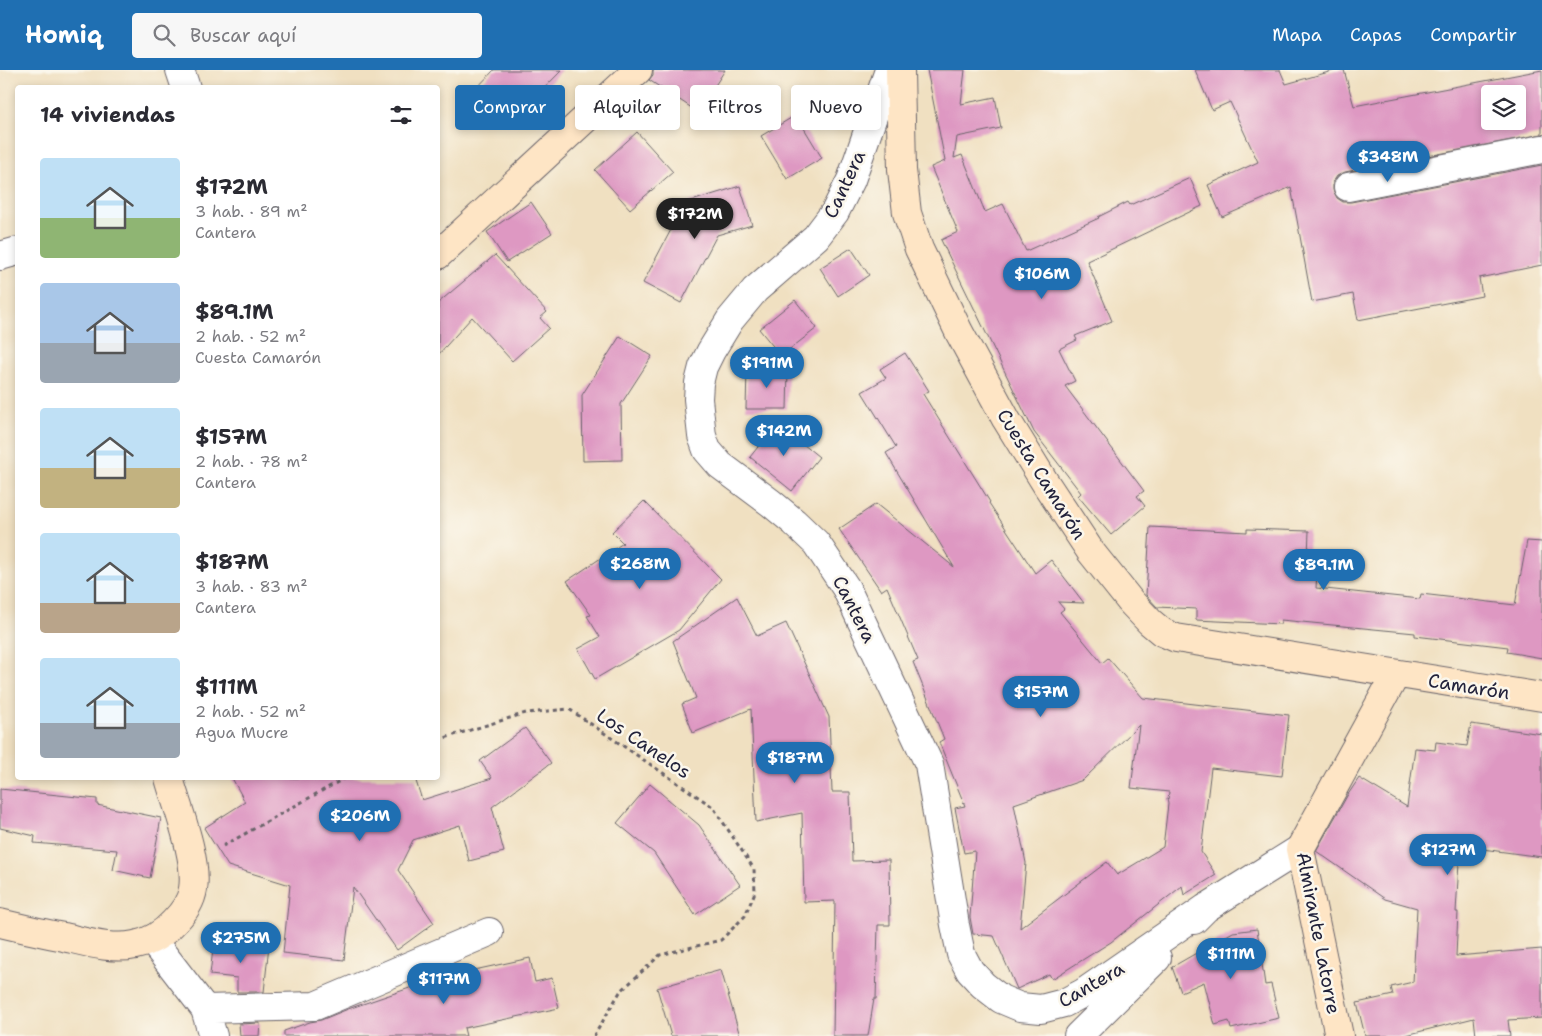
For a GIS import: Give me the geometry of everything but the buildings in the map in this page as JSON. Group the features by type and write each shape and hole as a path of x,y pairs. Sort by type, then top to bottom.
{"street":[{"path":"180,70 185,85"},
{"path":"440,253 638,70"},
{"name":"Cantera","path":"890,70 851,180 835,212 816,237 755,290 730,320 703,367 698,399 702,436 707,450 720,465 794,522 816,543 846,588 929,764 961,954 970,971 983,985 1001,999 1020,1007 1041,1009 1064,1003 1083,993 1206,908"},
{"name":"Cuesta Camarón","path":"900,70 902,170 907,213 919,249 959,332 1011,427 1091,552 1132,602 1162,632 1176,638 1396,674"},
{"path":"1348,187 1542,149"},
{"path":"0,256 15,252"},
{"name":"Camarón","path":"1396,674 1542,697"},
{"name":"Almirante Latorre","path":"1339,1036 1300,848 1396,674"},
{"path":"0,923 92,944 112,946 135,946 152,940 169,928 181,915 189,902 193,888 192,864 169,780"},
{"path":"1078,1036 1206,908 1300,848"},
{"path":"205,1009 315,1006 489,932"},
{"path":"152,940 205,1009 213,1036"}],"path":[{"name":"Los Canelos","path":"440,739 526,713 570,709 713,807 754,869 755,892 745,916 721,940 660,954 620,992 594,1036"},
{"path":"192,864 340,780"}]}
